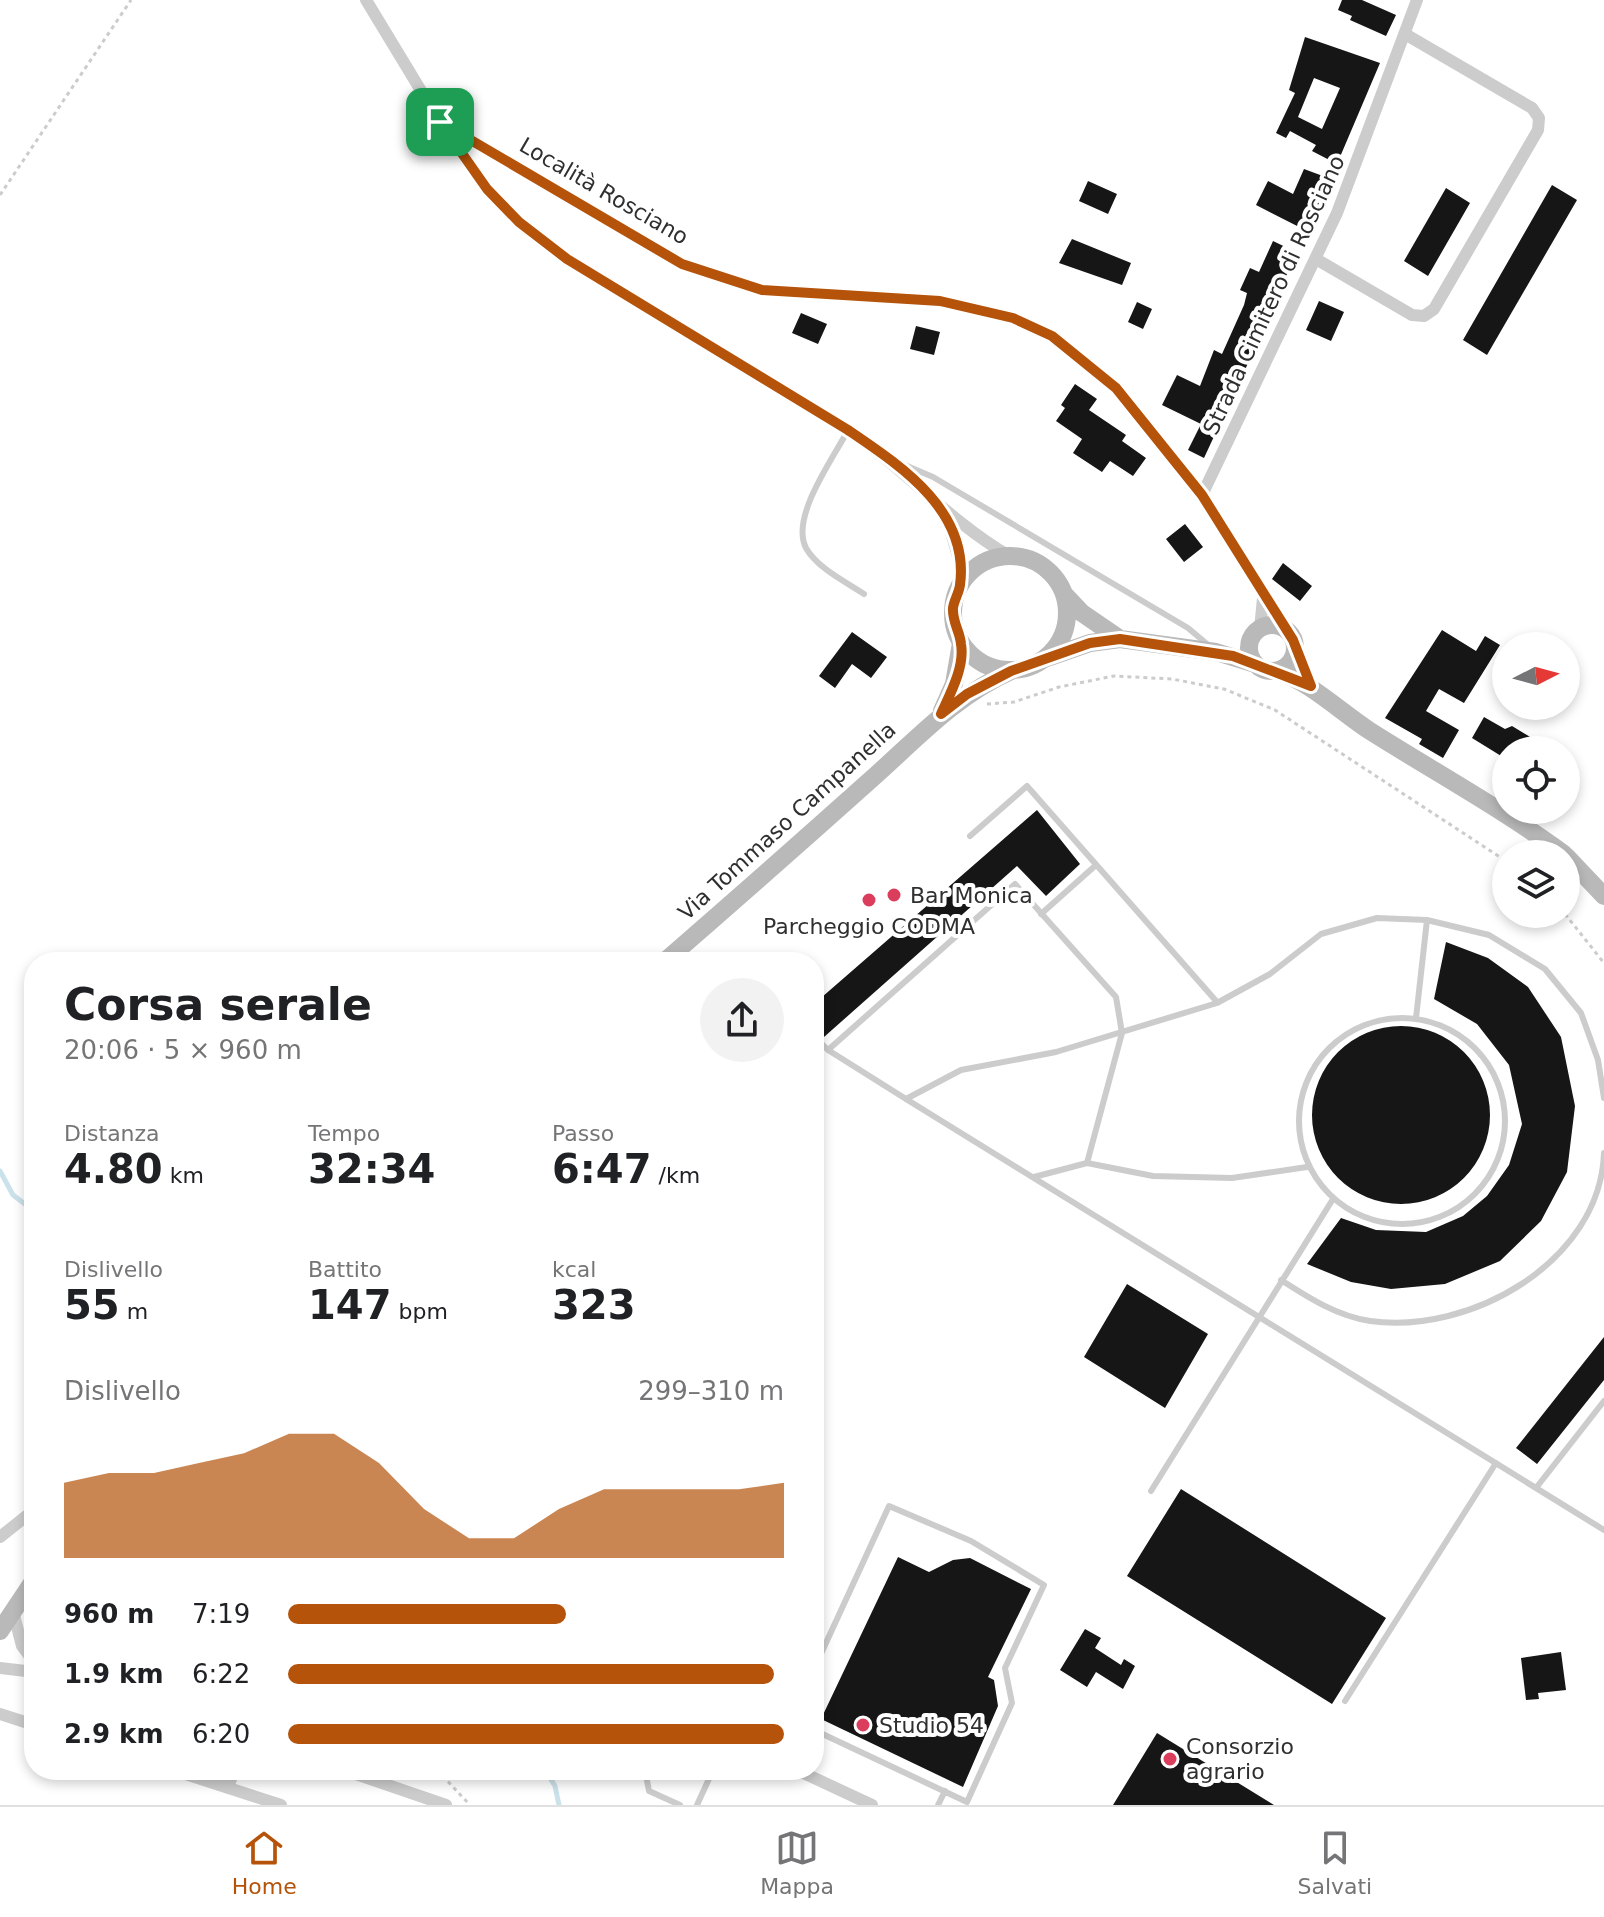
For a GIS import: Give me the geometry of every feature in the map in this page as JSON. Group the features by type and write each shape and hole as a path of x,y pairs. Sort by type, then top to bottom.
{"main road":[{"path":"1120,639 1082,613 1042,566 1009,556 985,562 960,586 953,621 961,643 978,660 1011,671 1090,643 1120,639 1216,652 1255,664 1311,686 1366,728 1504,811 1544,840"},
{"path":"1045,659 1065,630 1064,594"},
{"path":"1216,652 1255,635 1283,628 1289,633 1311,686"},
{"path":"1255,635 1251,657 1255,664"},
{"name":"Via Tommaso Campanella","path":"941,714 954,684 961,643"},
{"path":"1277,671 1290,663 1295,648"},
{"name":"Via Tommaso Campanella","path":"675,952 941,714 978,687 1011,671"},
{"path":"1580,871 1604,896"},
{"path":"0,1631 24,1595"}],"street":[{"name":"Località Rosciano","path":"366,0 440,122 487,189 519,222 567,259 848,430 889,458 945,511 1009,556"},
{"name":"Strada Cimitero di Rosciano","path":"1202,495 1354,173 1417,0"},
{"path":"1316,259 1412,315 1424,316 1434,309 1538,130 1539,118 1532,108 1405,34"},
{"name":"Località Rosciano","path":"440,122 682,264 762,290 940,301 1013,318 1052,336 1116,388 1202,495"},
{"path":"1202,495 1283,628"},
{"path":"945,511 959,560 960,586"},
{"path":"1255,635 1264,618 1263,595"},
{"path":"0,1537 24,1518"},
{"path":"13,1611 24,1649"},
{"path":"0,1668 24,1671"},
{"path":"0,1714 24,1722"},
{"path":"204,1780 281,1805"},
{"path":"228,1788 231,1780"},
{"path":"373,1780 446,1805"},
{"path":"818,1780 872,1805"}],"lane":[{"path":"848,430 804,513 801,529 806,548 817,562 864,594"},
{"path":"889,458 933,477 1188,628 1216,652"},
{"path":"970,836 1027,786 1217,1003"},
{"path":"1041,914 1096,865"},
{"path":"828,1050 1015,884 1116,997 1122,1033 1087,1163"},
{"path":"906,1099 961,1070 1017,1061 1217,1003 1270,974 1321,934 1377,918 1427,920 1489,935 1545,969 1581,1013 1598,1060 1604,1098"},
{"path":"1416,1018 1427,920"},
{"path":"1416,1018 1461,1034 1497,1075 1507,1126 1494,1173 1462,1208 1417,1226 1373,1222 1333,1199 1307,1167 1297,1130 1302,1087 1328,1045 1366,1022 1416,1018"},
{"path":"824,1046 1257,1318 1604,1530"},
{"path":"1281,1280 1321,1305 1370,1321 1426,1321 1477,1309 1522,1286 1557,1255 1589,1210 1604,1153"},
{"path":"1034,1177 1087,1163 1153,1176 1232,1178 1307,1167"},
{"path":"1151,1491 1333,1199"},
{"path":"1536,1488 1604,1401"},
{"path":"1345,1701 1496,1463"},
{"path":"824,1647 889,1506 971,1541 1044,1585 1005,1668 1012,1703 967,1802 824,1735"},
{"path":"647,1780 649,1791 680,1805"},
{"path":"697,1805 708,1780"},
{"path":"938,1805 945,1791"}],"path":[{"path":"0,195 131,0"},
{"path":"979,703 1014,702 1059,687 1114,676 1172,679 1224,689 1275,710 1492,852"},
{"path":"1576,928 1604,963"},
{"path":"446,1780 470,1805"}],"building":[{"path":"1342,0 1362,0 1396,15 1386,36 1350,20 1352,16 1338,10"},
{"path":"1305,37 1380,63 1337,164 1312,151 1316,145 1290,131 1286,138 1276,133 1295,93 1289,90","holes":["1314,78 1340,88 1322,129 1298,117"]},
{"path":"1304,169 1331,179 1307,231 1256,205 1268,181 1293,194"},
{"path":"1088,181 1117,194 1108,214 1079,201"},
{"path":"1552,185 1577,200 1487,355 1463,340"},
{"path":"1446,188 1470,203 1428,276 1404,261"},
{"path":"1072,239 1131,263 1122,285 1059,263"},
{"path":"1273,241 1298,253 1273,301 1260,330 1263,331 1204,458 1188,450 1201,424 1162,405 1177,375 1200,386 1214,350 1222,354 1244,305 1247,293 1240,290 1250,268 1259,272"},
{"path":"1319,301 1344,312 1331,341 1306,330"},
{"path":"1137,302 1152,309 1143,329 1128,322"},
{"path":"801,313 827,324 818,344 792,333"},
{"path":"916,326 940,332 934,355 910,349"},
{"path":"1075,384 1097,399 1089,410 1126,435 1122,441 1146,458 1133,476 1110,461 1102,472 1073,453 1082,439 1056,421 1065,408 1061,405"},
{"path":"1185,524 1203,547 1184,562 1166,539"},
{"path":"1283,563 1312,586 1300,601 1272,579"},
{"path":"1442,630 1476,651 1485,636 1492,640 1492,658 1464,703 1439,689 1426,711 1459,730 1443,758 1419,744 1422,739 1385,718"},
{"path":"852,632 887,657 871,678 852,664 835,688 819,676"},
{"path":"1484,717 1505,729 1512,726 1529,736 1492,736 1492,750 1472,738"},
{"path":"1037,810 1080,864 1046,896 1017,866 824,1037 824,995"},
{"path":"1446,942 1488,958 1528,987 1561,1037 1575,1106 1567,1172 1541,1221 1500,1261 1445,1284 1391,1289 1351,1282 1307,1264 1341,1218 1376,1230 1426,1232 1463,1216 1487,1196 1509,1165 1522,1124 1509,1065 1477,1024 1434,999"},
{"path":"1401,1026 1435,1033 1464,1052 1483,1081 1490,1115 1483,1149 1464,1178 1435,1197 1401,1204 1367,1197 1338,1178 1319,1149 1312,1115 1319,1081 1338,1052 1367,1033"},
{"path":"1127,1284 1208,1334 1165,1408 1084,1357"},
{"path":"1604,1337 1604,1380 1537,1464 1516,1448"},
{"path":"1181,1489 1386,1618 1332,1704 1127,1576"},
{"path":"898,1557 929,1572 953,1560 970,1558 1031,1589 988,1677 994,1680 998,1706 963,1787 824,1720 824,1713"},
{"path":"1085,1629 1101,1638 1095,1648 1121,1665 1124,1659 1135,1666 1123,1689 1096,1672 1087,1687 1060,1670"},
{"path":"1561,1652 1566,1690 1538,1693 1539,1699 1526,1700 1521,1658"},
{"name":"Consorzio agrario","path":"1157,1733 1274,1805 1113,1805"}],"waterway":[{"path":"0,1171 13,1195 24,1203"},
{"path":"551,1780 559,1805"}],"place":[{"name":"Bar Monica","path":"894,895"},
{"name":"Parcheggio CODMA","path":"869,900"},
{"name":"Studio 54","path":"863,1725"},
{"name":"Consorzio agrario","path":"1170,1759"}],"route":[{"path":"440,122 682,264 762,290 940,301 1013,318 1052,336 1116,388 1202,495 1293,640 1299,662 1311,686 1233,656 1120,639 1090,643 1011,671 967,694 941,714 954,684 961,643 953,621 955,597 960,586 959,560 945,511 889,458 848,430 567,259 519,222 487,189 440,122"}]}
